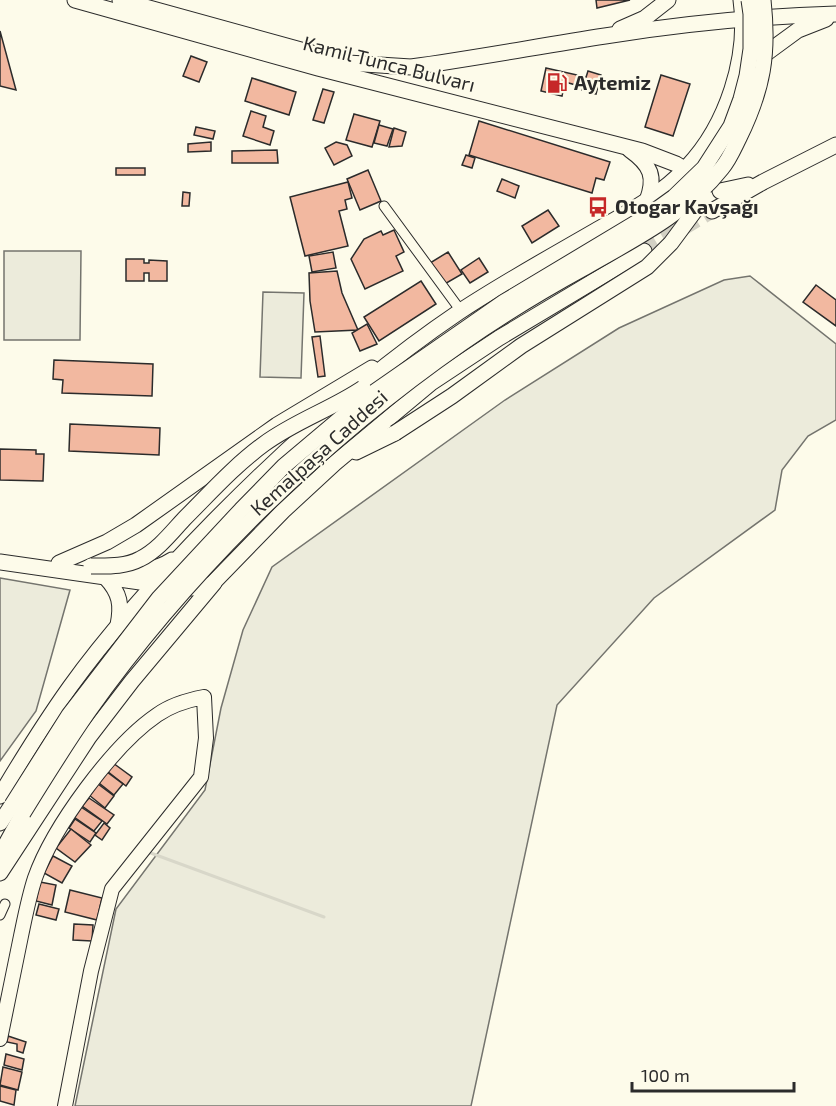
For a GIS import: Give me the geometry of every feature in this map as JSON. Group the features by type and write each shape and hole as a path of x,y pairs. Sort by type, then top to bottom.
{"main road":[{"name":"Kamil Tunca Bulvarı","path":"75,0 318,68 628,148 691,167"},
{"name":"Kamil Tunca Bulvarı","path":"120,0 348,63 379,67 411,67 461,61 607,36 743,20"},
{"path":"607,36 645,18 668,0"},
{"path":"691,167 719,118 740,58 743,20 741,0"},
{"path":"0,823 69,715 152,607 284,466 360,402 504,302 649,215 675,197 704,168 731,126 741,99 751,49 749,0"},
{"path":"335,463 395,433 452,396 521,346 647,267 661,254 693,215 724,167 749,118 762,79 767,43 764,0"},
{"path":"743,20 790,15 836,15"},
{"path":"728,97 750,66 786,37 808,25 836,15"},
{"path":"712,211 763,182 836,146"},
{"path":"628,148 642,160 651,174 652,184 647,201"},
{"name":"Kemalpaşa Caddesi","path":"184,552 257,478 316,424 421,339 478,300 647,201 691,167"},
{"path":"12,805 170,607 286,486 363,419 438,360 539,293 680,211 724,167"},
{"path":"720,191 763,182"},
{"name":"Kemalpaşa Caddesi","path":"0,562 153,585 198,588 212,584 283,511 335,463 431,382 499,338 644,251"},
{"path":"478,300 492,300 503,308 506,314 506,327 499,338"},
{"path":"0,554 91,566 120,565 146,556 224,478 274,437 290,426 353,395 460,322 504,302"},
{"path":"66,563 136,525 277,425 421,339"},
{"path":"257,478 252,483 249,497 256,509 269,515 283,511"},
{"path":"66,563 97,570 140,571 160,566 184,552"},
{"path":"0,855 12,805 61,700 117,626 184,552"},
{"path":"106,578 119,596 117,626"},
{"path":"0,873 89,737 132,681 218,579"}],"street":[{"path":"384,206 460,311"},
{"path":"0,1039 27,907 44,855 68,815 114,752 159,713 187,700 204,697 206,738 201,777 112,889 91,971 64,1106"},
{"path":"0,915 5,904"}],"shaded area":[{"path":"4,251 81,251 80,340 4,340"},
{"path":"750,276 836,344 836,420 808,436 782,470 775,510 654,598 557,705 471,1106 75,1106 116,909 205,790 221,708 243,630 272,567 505,400 619,328 724,280"},
{"path":"263,292 304,293 301,378 260,377"},
{"path":"0,578 70,590 36,711 0,761"}],"building":[{"path":"596,0 630,0 597,8"},
{"path":"0,31 16,90 0,86"},
{"path":"191,56 207,62 199,82 183,76"},
{"path":"546,68 586,77 583,87 565,82 562,96 541,91"},
{"path":"588,71 601,75 596,94 582,90"},
{"path":"661,75 690,84 673,136 645,127"},
{"path":"252,78 296,92 289,115 245,101"},
{"path":"323,89 334,92 324,123 313,120"},
{"path":"251,111 266,116 263,127 274,131 270,145 243,136"},
{"path":"354,114 380,121 372,147 346,140"},
{"path":"479,121 610,162 604,180 596,178 592,193 469,155"},
{"path":"379,125 393,129 387,146 374,143"},
{"path":"196,127 215,131 213,139 194,135"},
{"path":"394,128 406,132 402,146 389,147"},
{"path":"211,142 211,151 188,152 188,144"},
{"path":"336,142 347,145 352,156 334,165 325,148"},
{"path":"277,150 278,163 232,163 232,151"},
{"path":"466,155 475,158 472,168 462,165"},
{"path":"116,168 145,168 145,175 116,175"},
{"path":"368,170 381,201 360,210 347,179"},
{"path":"502,179 519,186 515,198 497,191"},
{"path":"348,182 352,198 345,200 347,209 339,211 348,246 305,256 290,197"},
{"path":"183,192 190,193 189,206 182,206"},
{"path":"548,210 559,226 532,243 522,226"},
{"path":"394,230 404,252 396,256 403,271 365,289 351,259 364,239 381,231 383,235"},
{"path":"333,252 336,268 312,272 309,256"},
{"path":"448,252 462,274 443,285 430,263"},
{"path":"479,258 488,272 470,283 461,270"},
{"path":"126,259 144,259 144,263 149,263 149,260 167,261 167,281 149,281 149,273 144,273 144,281 126,281"},
{"path":"337,271 342,293 358,330 315,332 310,301 309,273"},
{"path":"421,281 436,304 379,341 364,317"},
{"path":"816,285 836,300 836,326 803,302"},
{"path":"367,324 377,344 360,351 352,333"},
{"path":"320,336 325,376 318,377 312,337"},
{"path":"54,360 153,364 152,396 62,393 63,380 53,379"},
{"path":"70,424 160,428 159,455 69,451"},
{"path":"0,449 36,450 36,454 44,454 43,481 0,480"},
{"path":"113,763 132,777 126,786 107,771"},
{"path":"107,772 123,784 114,795 99,783"},
{"path":"98,784 114,796 105,808 89,795"},
{"path":"89,798 114,815 107,824 82,806"},
{"path":"81,807 102,821 94,831 74,817"},
{"path":"75,819 96,833 90,842 69,828"},
{"path":"104,823 110,828 102,840 95,835"},
{"path":"71,829 91,845 75,862 56,848"},
{"path":"53,856 72,866 62,883 44,873"},
{"path":"40,882 56,885 52,905 36,901"},
{"path":"70,890 102,898 97,920 65,912"},
{"path":"39,904 59,909 56,920 36,915"},
{"path":"74,924 93,925 92,941 73,940"},
{"path":"8,1036 26,1042 23,1053 17,1051 17,1044 7,1042"},
{"path":"6,1054 24,1059 22,1070 4,1065"},
{"path":"3,1067 22,1072 18,1090 0,1085"},
{"path":"0,1086 16,1090 14,1105 0,1101"}],"waterway":[{"path":"148,852 324,917"}],"tunnel":[{"path":"644,251 712,211"}],"place":[{"name":"Aytemiz","path":"557,83"},
{"name":"Otogar Kavşağı","path":"598,207"}]}
